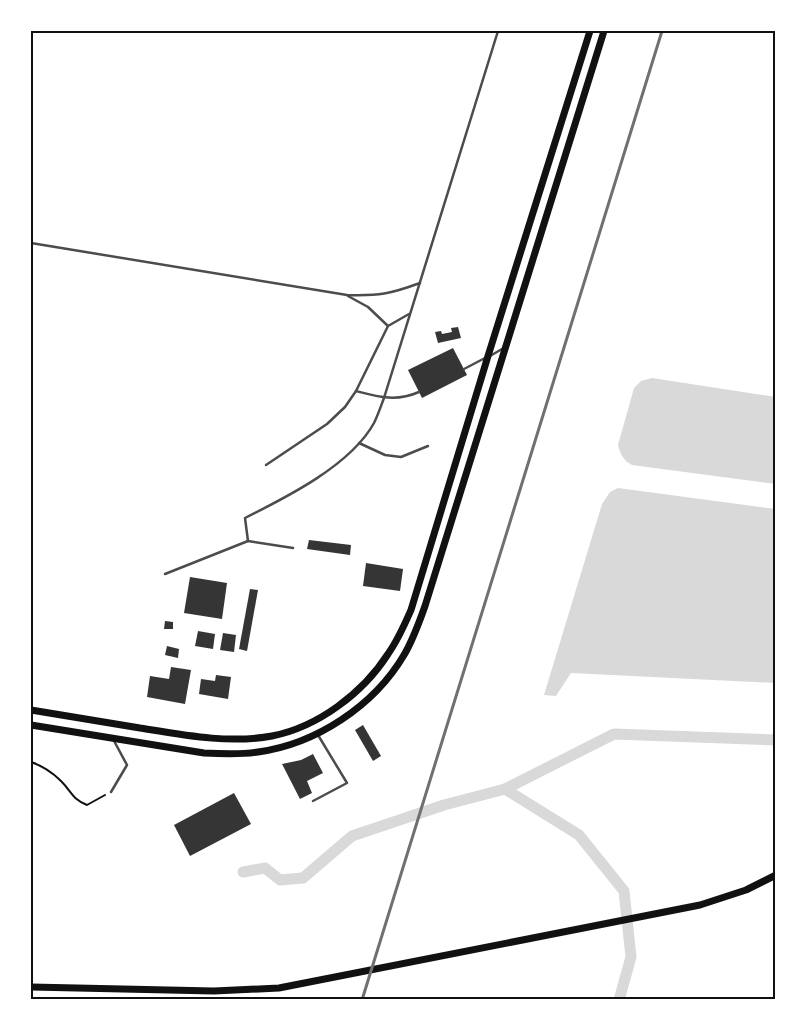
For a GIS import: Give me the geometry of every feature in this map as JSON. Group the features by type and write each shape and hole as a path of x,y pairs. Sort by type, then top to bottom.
{"main road":[{"path":"31,710 168,732 230,739 272,736 295,730 334,708 373,674 388,655 411,610 590,31"},
{"path":"31,725 196,752 258,753 280,748 317,734 359,706 390,675 404,655 416,631 425,606 604,31"},
{"path":"31,987 214,990 279,988 700,905 746,890 776,875"}],"lane":[{"path":"248,541 245,518 274,504 323,474 359,443 375,422 498,31"},
{"path":"31,243 347,295 374,296 394,293 420,283"},
{"path":"347,295 368,307 388,326"},
{"path":"266,465 327,424 345,407 356,391 388,326 410,313"},
{"path":"464,369 506,347"},
{"path":"356,391 384,398 406,397 419,392"},
{"path":"359,443 385,455 401,457 428,446"},
{"path":"165,574 248,541 293,548"},
{"path":"313,801 347,783 317,734"},
{"path":"111,792 127,765 112,738"}],"path":[{"path":"31,762 44,767 62,781 76,800 87,805 111,792"}],"shaded area":[{"path":"652,378 776,397 776,484 632,465 627,461 621,454 618,445 634,388 641,381"},
{"path":"618,488 776,509 776,683 571,673 556,696 544,695 602,504 610,492"}],"building":[{"path":"458,327 461,338 438,343 435,332 441,331 442,334 452,332 451,328"},
{"path":"453,348 467,375 422,398 408,370"},
{"path":"309,540 351,545 350,555 307,549"},
{"path":"366,563 403,569 400,591 363,586"},
{"path":"190,577 227,583 222,619 184,613"},
{"path":"250,589 258,590 247,651 239,649"},
{"path":"165,621 173,622 173,629 164,629"},
{"path":"198,631 215,634 213,649 195,646"},
{"path":"223,633 236,635 234,652 220,650"},
{"path":"167,646 179,649 178,658 165,655"},
{"path":"171,667 191,670 185,704 147,697 150,676 169,679"},
{"path":"216,675 231,677 228,699 199,694 201,679 215,681"},
{"path":"363,725 381,756 373,761 355,730"},
{"path":"313,754 323,773 307,781 312,793 300,799 282,764 301,760"},
{"path":"234,793 251,824 190,856 174,825"}],"waterway":[{"path":"243,872 265,868 280,880 303,878 352,836 444,805 505,789 614,734 776,740"},
{"path":"505,789 579,835 624,891 631,957 619,1000"}],"railway":[{"path":"362,1000 662,31"}]}
